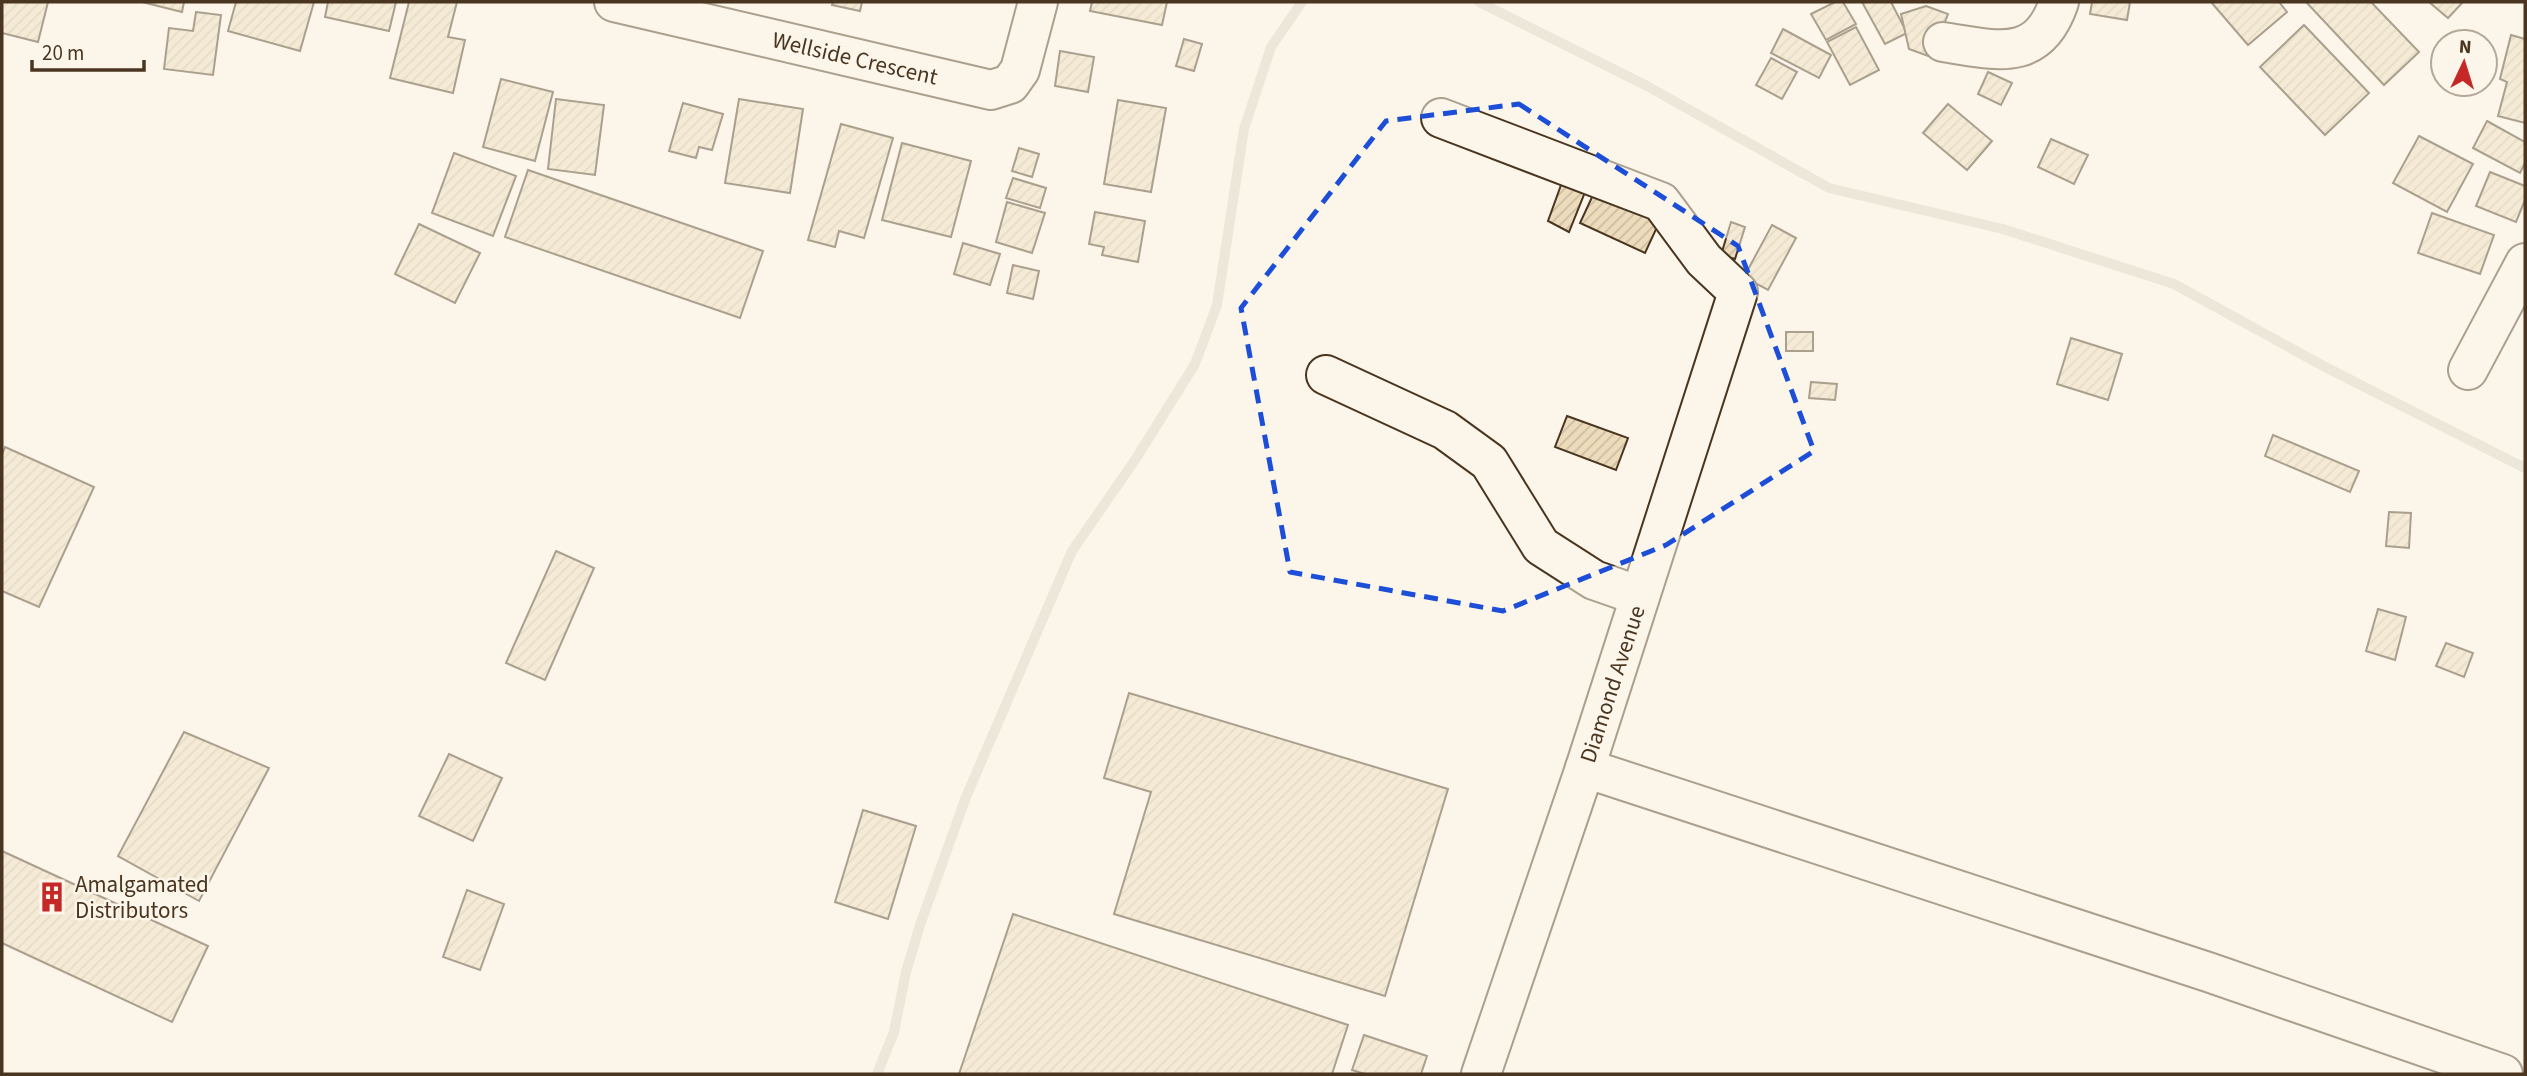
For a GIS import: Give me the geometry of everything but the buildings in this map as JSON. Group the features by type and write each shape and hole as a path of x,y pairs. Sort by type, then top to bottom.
{"street":[{"name":"Wellside Crescent","path":"614,2 991,90 1010,85 1020,70 1038,2"},
{"path":"1943,42 2001,51 2031,44 2051,25 2059,2"},
{"name":"Diamond Avenue","path":"1441,118 1661,202 1704,260 1738,292 1585,768 1481,1074"},
{"path":"2468,370 2525,263"},
{"path":"1326,375 1445,430 1489,462 1541,546 1594,580 1640,596"},
{"path":"1585,768 2208,972 2503,1074"}],"highlighted area":[{"path":"1519,104 1738,246 1814,451 1666,545 1503,611 1290,572 1241,308 1386,121"}],"waterway":[{"path":"877,1074 894,1032 906,972 920,925 966,797 1072,551 1135,460 1195,364 1217,305 1244,129 1271,47 1302,2"},
{"path":"1479,2 1647,86 1829,188 2003,229 2174,284 2327,368 2525,468"}],"place":[{"name":"Amalgamated Distributors","path":"52,897"}]}
